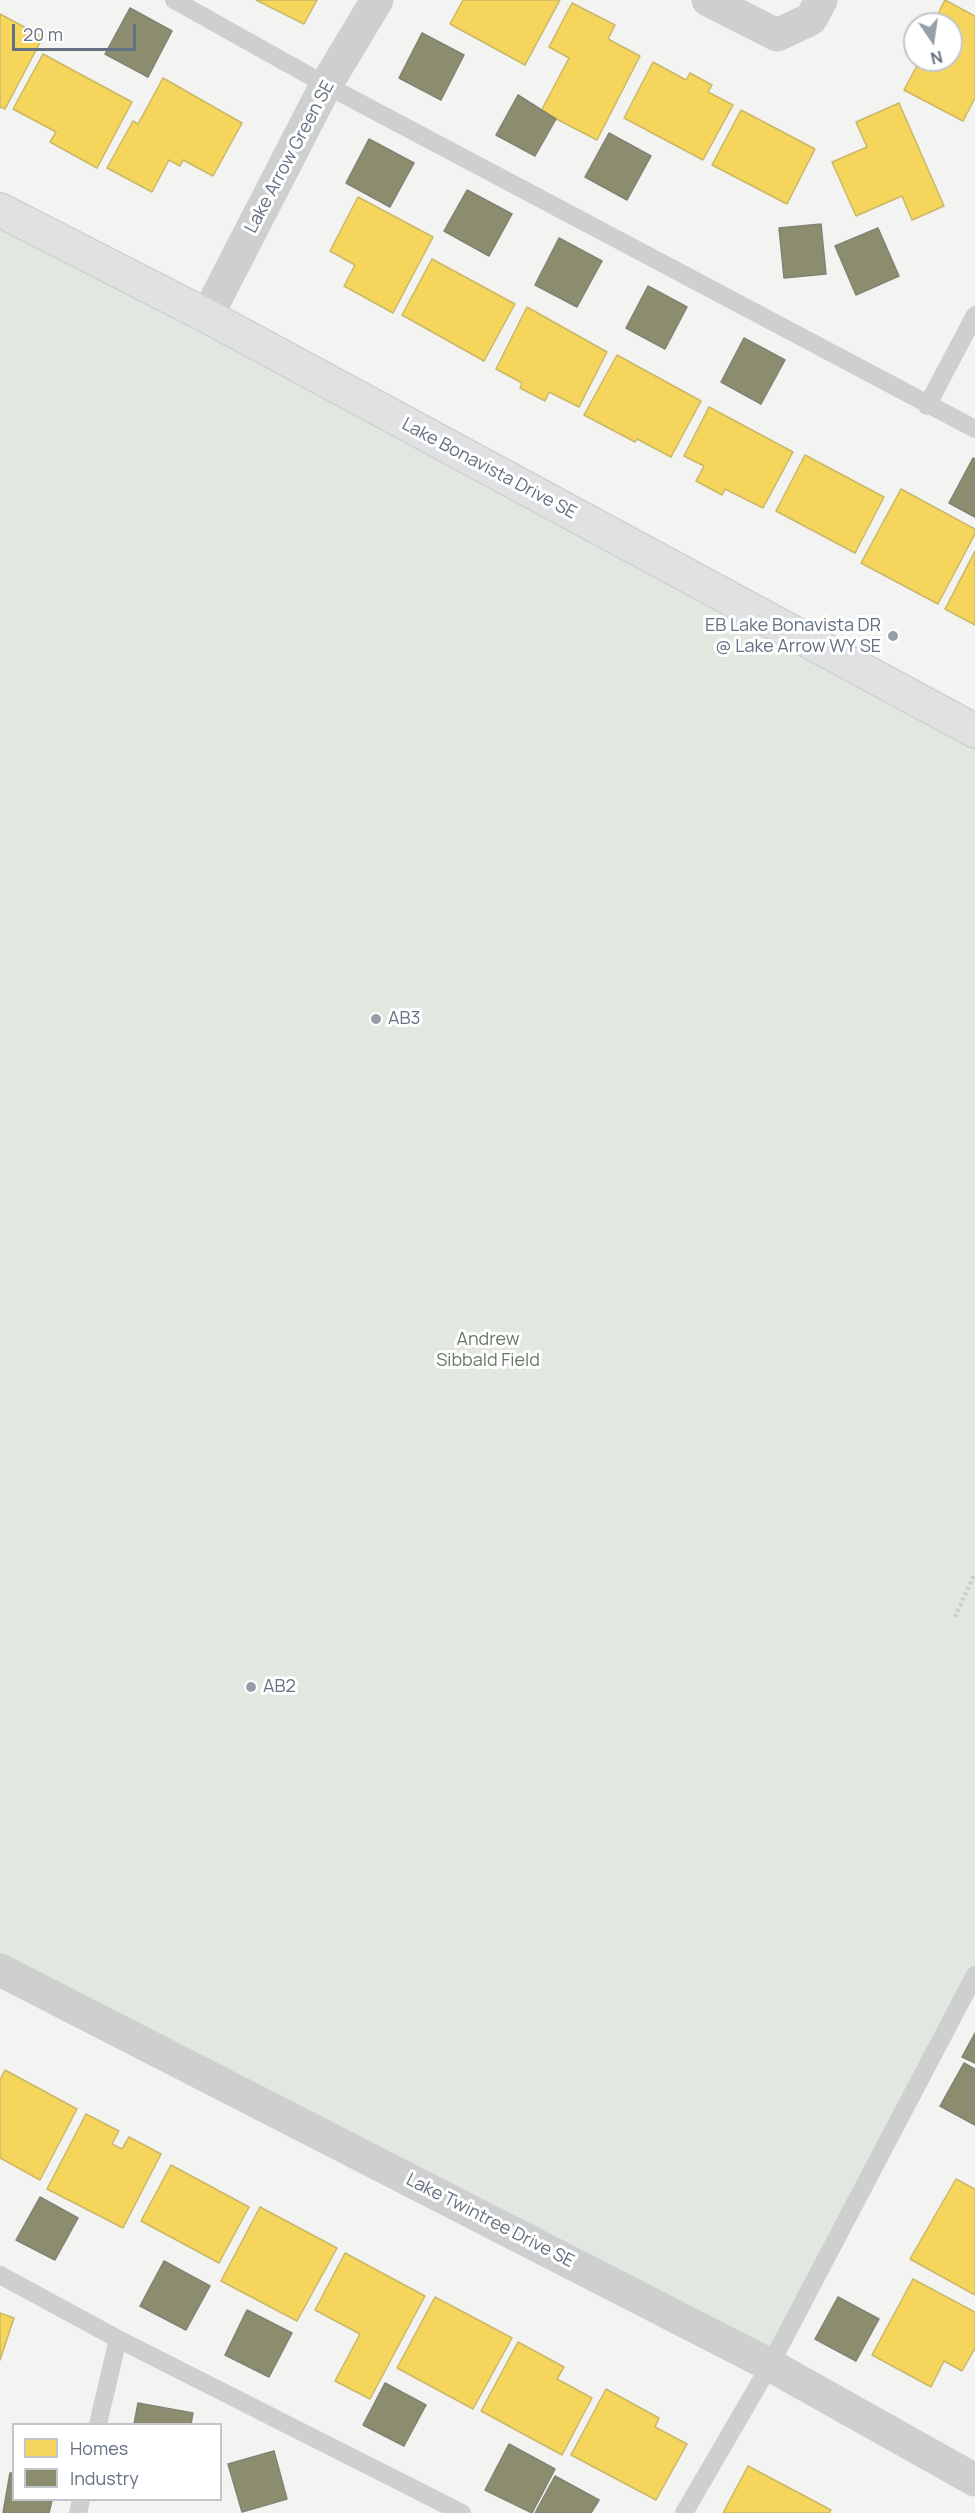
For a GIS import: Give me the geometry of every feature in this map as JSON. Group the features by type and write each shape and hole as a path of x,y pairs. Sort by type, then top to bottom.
{"street":[{"name":"Lake Arrow Green SE","path":"207,316 326,85 376,0"},
{"path":"708,0 777,35 811,19 821,0"},
{"name":"Lake Bonavista Drive SE","path":"0,210 207,316 975,731"},
{"name":"Lake Twintree Drive SE","path":"0,1970 770,2365 975,2480"}],"lane":[{"path":"174,0 326,85 927,406 975,429"},
{"path":"927,406 975,315"},
{"path":"684,2513 770,2365 975,1975"},
{"path":"0,2275 118,2338 462,2513"},
{"path":"98,2423 118,2338"}],"path":[{"path":"955,1617 975,1573"}],"green space":[{"name":"Andrew Sibbald Field","path":"0,210 975,730 975,1975 770,2365 0,1970"}],"building: Homes":[{"path":"256,0 317,0 304,24"},
{"path":"463,0 560,0 525,65 450,24"},
{"path":"945,0 975,16 975,98 963,121 904,90 914,72 963,72 963,12 939,12"},
{"path":"572,3 615,25 608,39 640,56 597,140 541,111 569,58 549,47"},
{"path":"0,14 43,37 5,109 0,107"},
{"path":"43,54 132,102 97,168 50,142 56,132 13,109"},
{"path":"653,62 686,80 690,73 712,85 708,92 733,105 703,160 624,118"},
{"path":"163,78 242,123 213,176 183,160 180,166 169,160 152,192 107,168 133,121 138,124"},
{"path":"899,103 944,206 912,220 902,196 856,216 832,162 867,147 856,122"},
{"path":"741,110 815,149 787,204 712,165"},
{"path":"358,197 433,237 393,313 344,286 355,265 330,251"},
{"path":"432,259 515,304 484,361 402,315"},
{"path":"527,307 607,352 579,407 549,392 545,401 520,388 522,383 496,369"},
{"path":"617,355 701,401 671,457 637,439 635,442 584,415"},
{"path":"709,407 793,452 763,508 725,489 722,495 696,481 704,466 684,456"},
{"path":"805,455 884,497 855,553 776,511"},
{"path":"901,489 975,529 975,534 938,604 861,563"},
{"path":"975,551 975,625 945,609"},
{"path":"5,2070 77,2109 40,2180 0,2158 0,2080"},
{"path":"86,2114 119,2131 112,2144 122,2149 129,2137 161,2154 123,2228 47,2189"},
{"path":"171,2165 249,2207 219,2263 141,2221"},
{"path":"956,2179 975,2189 975,2295 910,2259"},
{"path":"260,2207 337,2248 297,2321 221,2281"},
{"path":"345,2253 425,2296 370,2399 335,2381 360,2334 315,2310"},
{"path":"913,2279 975,2312 975,2348 962,2371 944,2361 931,2387 872,2355"},
{"path":"435,2297 512,2338 473,2409 397,2368"},
{"path":"0,2313 14,2318 0,2360"},
{"path":"518,2342 564,2367 557,2379 592,2398 562,2455 481,2411"},
{"path":"606,2389 659,2418 655,2427 687,2444 656,2500 571,2455"},
{"path":"748,2466 831,2510 829,2513 723,2513"}],"building: Industry":[{"path":"130,8 172,31 148,77 105,54"},
{"path":"422,33 464,55 441,100 399,78"},
{"path":"518,95 556,119 535,156 496,135"},
{"path":"609,133 651,156 627,200 585,177"},
{"path":"369,139 414,163 390,207 346,183"},
{"path":"467,190 512,214 489,256 444,231"},
{"path":"821,224 826,274 784,278 779,228"},
{"path":"878,228 899,276 856,295 835,246"},
{"path":"559,238 602,261 577,307 535,285"},
{"path":"648,286 687,307 665,349 626,328"},
{"path":"744,338 785,360 761,404 721,382"},
{"path":"973,458 975,459 975,517 949,503"},
{"path":"975,2033 975,2063 962,2057"},
{"path":"964,2063 975,2069 975,2125 940,2106"},
{"path":"40,2197 78,2218 55,2260 16,2240"},
{"path":"164,2261 210,2286 186,2330 140,2306"},
{"path":"838,2297 879,2319 856,2361 815,2339"},
{"path":"247,2310 292,2333 269,2377 225,2355"},
{"path":"385,2383 426,2405 404,2446 363,2425"},
{"path":"138,2403 193,2413 191,2423 134,2423"},
{"path":"509,2444 555,2469 532,2513 485,2490"},
{"path":"274,2451 287,2499 242,2512 228,2464"},
{"path":"10,2473 12,2473 12,2501 52,2501 49,2513 3,2513"},
{"path":"555,2476 599,2500 591,2513 535,2513"}],"place":[{"name":"EB Lake Bonavista DR @ Lake Arrow WY SE","path":"893,636"},
{"name":"AB3","path":"376,1019"},
{"name":"AB2","path":"251,1687"}]}
